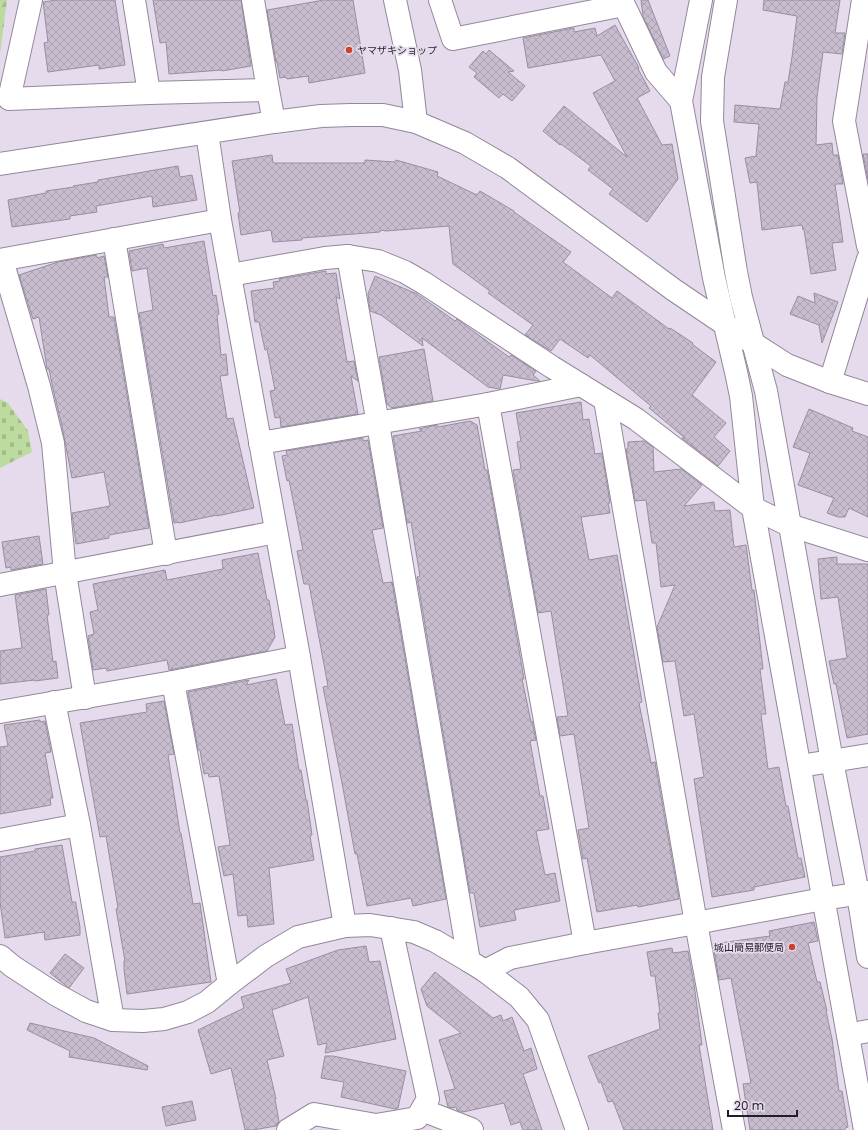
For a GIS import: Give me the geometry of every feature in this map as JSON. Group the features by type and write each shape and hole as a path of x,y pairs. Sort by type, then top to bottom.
{"street":[{"path":"30,0 9,99 268,90"},
{"path":"134,0 149,93"},
{"path":"253,0 274,122"},
{"path":"395,0 410,70 416,122"},
{"path":"440,0 452,39 624,2 656,72 680,102"},
{"path":"701,0 680,102 714,278 741,396 753,508 823,899 858,1033 865,1130"},
{"path":"726,0 713,77 712,121 736,272 741,297 766,391 832,761 863,893 868,957"},
{"path":"863,0 844,121 868,246"},
{"path":"0,164 321,116 383,115 416,122 465,142 508,168 674,290 787,365 830,382 868,394"},
{"path":"207,133 220,220 299,657 345,926"},
{"path":"85,698 64,573 52,443 39,386 1,260 220,220"},
{"path":"114,239 166,554"},
{"path":"230,275 325,258 348,256 378,261 405,272 552,368 636,419 753,508 790,525 868,550"},
{"path":"348,256 465,929 477,966"},
{"path":"830,382 868,259"},
{"path":"260,444 488,404 581,385"},
{"path":"605,400 696,923 734,1130"},
{"path":"488,404 585,943"},
{"path":"0,585 276,532"},
{"path":"0,712 173,682 299,657"},
{"path":"173,682 229,984"},
{"path":"54,702 113,1020"},
{"path":"800,766 868,755"},
{"path":"0,840 78,825"},
{"path":"477,966 585,943 863,893"},
{"path":"0,956 12,966 55,994 86,1011 113,1020 143,1021 164,1019 188,1012 207,1002 266,956 298,938 345,926 370,925 414,932 435,940 477,966 519,997 538,1020 577,1130"},
{"path":"288,1130 314,1114 376,1125 417,1118 428,1099 391,928"},
{"path":"422,1110 472,1130"}],"green space":[{"path":"0,0 7,0 0,55"},
{"path":"0,399 8,403 28,431 32,452 0,468"}],"building":[{"path":"56,0 115,0 125,65 99,69 99,65 48,72 44,43 48,42 43,2"},
{"path":"153,0 241,0 251,66 222,71 169,74 166,42 160,43"},
{"path":"324,0 353,0 365,73 309,83 308,76 287,79 286,77 280,78 267,10"},
{"path":"641,0 648,0 670,56 663,59 643,16"},
{"path":"764,0 840,0 835,33 845,33 842,54 823,52 817,97 816,145 832,143 833,155 838,155 843,184 835,184 843,242 832,243 836,270 811,274 802,225 762,230 757,182 750,183 745,158 756,156 759,124 734,122 735,105 780,109 785,82 788,82 797,16 763,10"},
{"path":"615,25 650,91 637,98 662,145 672,144 678,179 647,222 609,194 613,189 588,170 591,166 561,144 560,145 543,131 564,106 627,157 593,93 615,81 601,55 528,68 523,38 574,28 574,32 595,28 597,36"},
{"path":"489,50 514,71 508,72 525,86 512,101 503,94 499,98 474,77 477,73 469,67 483,51 486,54"},
{"path":"863,154 868,154 868,180"},
{"path":"272,155 273,163 365,163 365,160 395,162 396,160 438,172 437,176 477,195 480,191 514,211 571,252 563,262 612,298 617,291 669,329 670,328 693,343 692,344 716,362 692,395 726,423 714,437 730,451 718,466 682,438 685,438 649,408 651,406 590,355 588,358 560,339 551,351 525,335 533,325 488,293 490,291 453,264 449,226 386,231 381,230 380,232 302,238 302,240 273,242 271,230 241,235 238,213 240,213 232,161"},
{"path":"178,166 180,177 192,175 197,200 153,207 152,196 96,206 97,212 70,216 70,219 12,227 8,200 46,193 46,191 98,182 98,180"},
{"path":"204,241 213,296 216,295 219,314 217,315 221,355 226,354 228,375 220,376 227,419 233,418 254,508 174,523 139,313 153,310 147,268 132,271 129,251 163,244 164,248"},
{"path":"96,255 97,258 104,256 108,277 104,277 109,317 114,317 149,528 109,535 109,538 76,544 72,513 110,506 104,472 72,478 49,369 47,369 39,317 33,319 19,275 58,262"},
{"path":"326,271 326,274 336,273 340,299 336,297 347,362 354,361 358,381 351,376 358,414 281,427 280,417 275,418 270,391 275,390 267,349 265,350 259,322 255,322 251,291 274,288 273,282 280,281 279,279"},
{"path":"375,276 417,294 455,321 457,319 509,357 511,355 536,371 533,375 540,381 503,375 500,389 488,387 422,338 423,346 381,315 370,311 368,294"},
{"path":"814,293 838,302 822,343 819,325 790,314 798,296 815,303"},
{"path":"424,349 433,401 392,408 387,404 379,357"},
{"path":"581,402 583,420 589,419 595,454 602,453 610,503 608,503 610,513 581,517 589,560 617,555 642,702 639,703 651,763 655,762 679,899 638,907 637,905 597,912 587,858 583,859 578,830 589,828 574,734 560,736 557,717 568,716 551,611 538,613 513,470 521,469 517,442 521,441 516,413"},
{"path":"809,409 853,428 852,431 868,437 868,517 849,508 845,517 838,517 827,513 834,498 798,485 810,453 793,447"},
{"path":"470,421 477,425 485,470 487,470 488,474 524,679 522,679 536,740 530,741 540,796 543,796 549,829 536,831 545,875 555,873 560,901 514,910 516,920 480,927 474,893 470,893 417,577 420,576 411,522 407,523 393,436 422,431 419,429 437,425 438,427"},
{"path":"363,438 363,441 368,440 383,528 372,530 383,583 392,582 446,899 413,906 411,898 367,906 357,854 355,854 323,687 328,686 309,584 304,584 297,551 303,550 289,480 287,481 282,456 287,455 286,451"},
{"path":"644,441 653,447 654,472 681,469 702,485 684,506 714,502 715,511 730,510 734,547 746,545 752,590 754,590 763,669 760,669 766,714 761,714 768,769 779,767 798,858 801,858 805,877 754,887 754,890 712,897 694,779 704,777 694,714 684,716 675,661 663,662 657,627 675,585 661,587 656,543 652,543 646,500 635,501 626,449 628,449 628,442"},
{"path":"39,536 43,564 11,570 11,567 6,568 2,542"},
{"path":"258,553 267,600 269,600 275,637 267,651 169,670 167,660 107,671 106,668 93,670 88,636 94,634 90,612 98,610 93,584 165,570 167,580 223,569 222,560"},
{"path":"837,557 837,564 868,564 868,734 847,738 836,684 834,684 829,661 847,658 838,597 821,599 818,559"},
{"path":"46,589 49,615 47,615 53,662 56,661 58,678 0,684 0,651 22,648 15,595"},
{"path":"276,679 285,725 292,724 299,770 301,770 307,800 314,860 269,868 274,924 248,927 247,915 238,916 233,874 224,876 218,847 230,845 219,776 209,777 208,773 204,774 200,750 198,750 188,692 249,680 246,685"},
{"path":"164,701 174,754 168,755 180,833 193,904 200,903 211,982 127,994 124,969 125,961 116,909 118,908 106,836 100,837 80,723 147,712 146,704"},
{"path":"40,720 40,722 45,721 51,752 45,753 53,798 50,798 51,805 0,814 0,747 8,746 4,725"},
{"path":"62,845 72,902 76,902 80,935 45,940 44,932 5,938 0,902 0,857 35,851 35,849"},
{"path":"814,922 818,941 808,943 817,982 820,982 827,1011 839,1091 842,1091 848,1127 845,1128 845,1130 750,1130 743,1084 751,1083 731,978 719,980 713,944 770,936 769,931"},
{"path":"366,946 369,962 380,961 396,1039 325,1053 327,1043 318,1045 308,997 272,1010 284,1056 267,1060 276,1099 279,1122 276,1126 245,1130 231,1068 211,1074 198,1030 244,1008 241,997 291,983 286,969 338,950"},
{"path":"672,948 673,953 688,951 702,1045 699,1045 713,1130 624,1130 613,1101 608,1102 601,1082 599,1083 588,1056 660,1029 658,1013 660,1013 655,976 651,976 647,952"},
{"path":"65,954 84,968 69,988 50,973"},
{"path":"435,972 493,1018 501,1015 503,1021 512,1017 524,1051 531,1048 537,1069 523,1074 542,1130 523,1130 520,1122 511,1125 504,1103 463,1112 457,1110 456,1107 448,1107 444,1091 455,1089 439,1040 461,1033 427,1006 421,989"},
{"path":"30,1023 94,1038 148,1066 147,1070 69,1057 70,1051 27,1030"},
{"path":"325,1056 333,1056 406,1071 398,1108 395,1109 341,1097 344,1082 321,1078"},
{"path":"192,1101 196,1120 166,1126 162,1107"}],"place":[{"name":"ヤマザキショップ","path":"349,50"},
{"name":"城山簡易郵便局","path":"792,947"}]}
